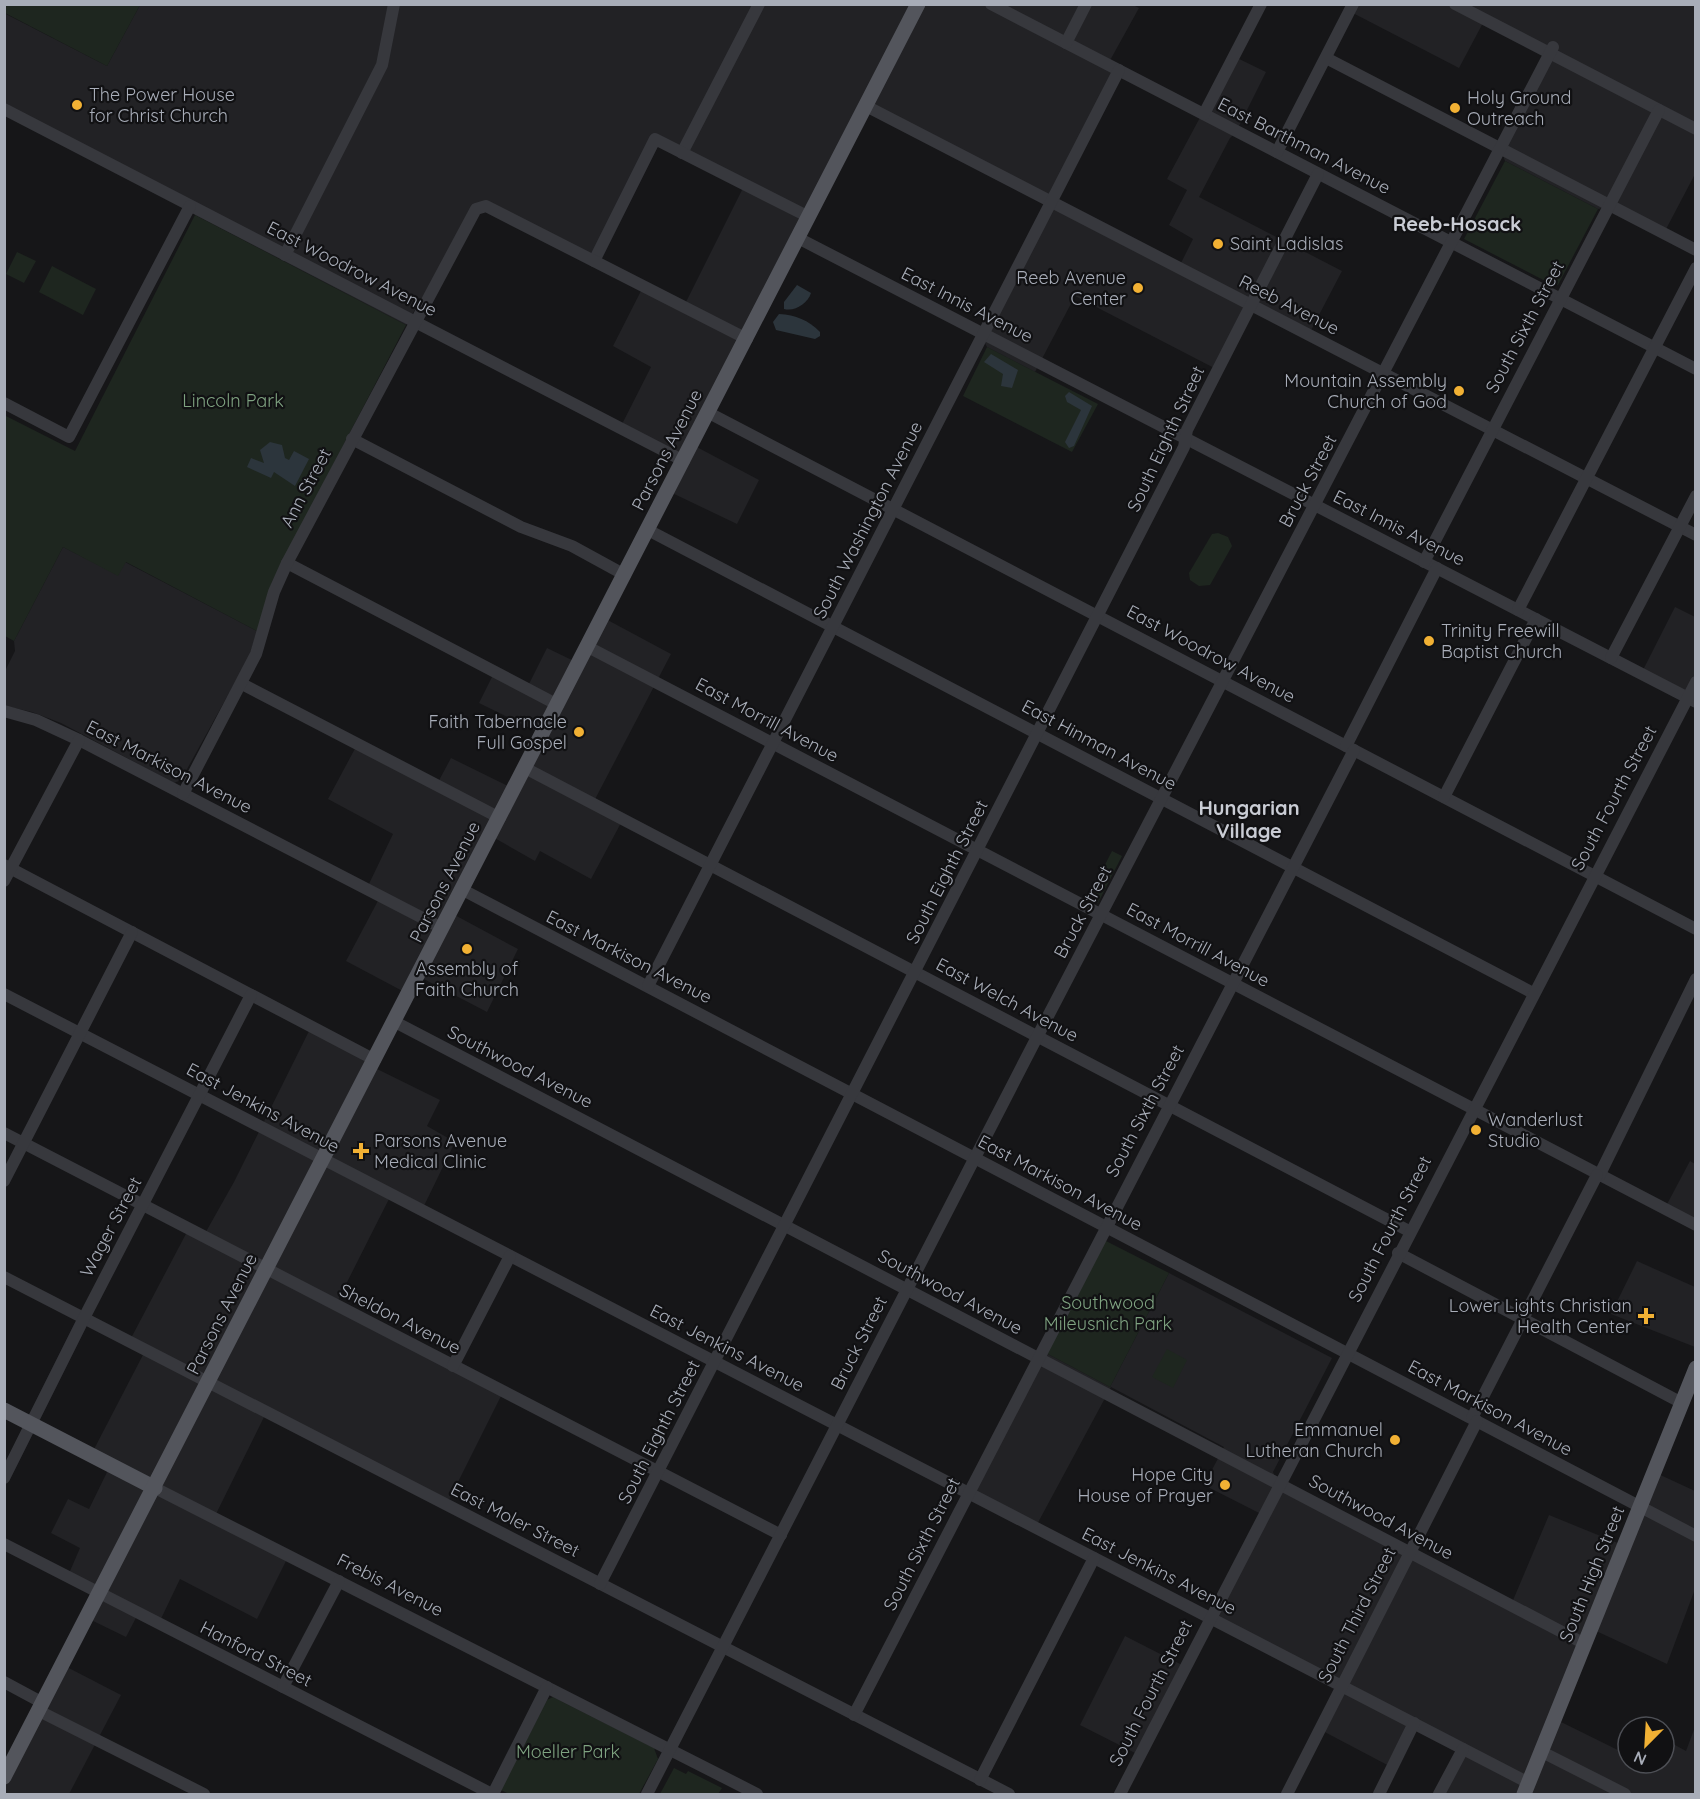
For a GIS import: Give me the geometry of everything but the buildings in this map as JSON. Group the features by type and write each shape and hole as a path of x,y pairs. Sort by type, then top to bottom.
{"main road":[{"name":"Parsons Avenue","path":"4,1777 324,1161 918,4"},
{"name":"South High Street","path":"1527,1789 1694,1376"},
{"name":"Frebis Avenue","path":"4,1410 155,1488"}],"street":[{"path":"285,255 382,65 394,4"},
{"path":"682,153 759,4"},
{"name":"East Barthman Avenue","path":"991,4 1695,369"},
{"path":"1066,44 1086,4"},
{"path":"1204,114 1261,4"},
{"path":"1277,152 1353,4"},
{"path":"1455,4 1552,50 1695,129"},
{"name":"Bruck Street","path":"647,1794 906,1290 1552,50"},
{"path":"1326,58 1695,250"},
{"name":"South Washington Avenue","path":"645,985 711,865 1119,70"},
{"name":"Reeb Avenue","path":"866,106 1695,535"},
{"name":"East Woodrow Avenue","path":"4,109 684,461"},
{"name":"South Sixth Street","path":"1424,562 1659,110"},
{"path":"747,339 594,261 655,140 810,217"},
{"name":"South Eighth Street","path":"600,1584 1039,734 1185,447 1187,430 1318,174"},
{"path":"4,403 69,437 190,206"},
{"name":"Ann Street","path":"183,794 256,654 274,592 287,563 414,322 479,206 486,206 594,261"},
{"name":"East Innis Avenue","path":"798,238 1691,700"},
{"path":"1518,610 1695,268"},
{"name":"East Woodrow Avenue","path":"709,413 1695,929"},
{"path":"352,439 521,527 572,546 625,574"},
{"path":"1608,657 1695,496"},
{"name":"East Hinman Avenue","path":"648,530 1533,993"},
{"path":"287,563 558,705"},
{"name":"South Sixth Street","path":"854,1715 1292,867 1437,568"},
{"path":"1444,797 1536,619"},
{"name":"East Morrill Avenue","path":"588,647 1695,1226"},
{"name":"South Fourth Street","path":"1120,1794 1472,1109 1594,876 1691,700 1695,682"},
{"path":"242,684 500,818"},
{"name":"East Markison Avenue","path":"4,711 36,720 79,740 442,928"},
{"path":"4,881 8,867 79,740"},
{"name":"East Welch Avenue","path":"525,768 1409,1231"},
{"path":"8,867 375,1060"},
{"name":"East Markison Avenue","path":"463,890 1695,1536"},
{"path":"4,1181 132,932"},
{"name":"South Third Street","path":"1287,1794 1409,1552 1523,1318 1598,1175 1695,979"},
{"name":"East Jenkins Avenue","path":"4,994 1414,1723 1463,1749 1527,1789"},
{"name":"Wager Street","path":"4,1478 251,995"},
{"name":"Southwood Avenue","path":"395,1022 1585,1644"},
{"name":"Sheldon Avenue","path":"4,1133 781,1535"},
{"path":"1398,1253 1682,1402"},
{"path":"453,1366 510,1256"},
{"name":"East Moler Street","path":"4,1277 1009,1794"},
{"name":"Frebis Avenue","path":"155,1488 757,1794"},
{"name":"Hanford Street","path":"4,1544 493,1794"},
{"path":"980,1779 1094,1558"},
{"path":"283,1688 339,1581"},
{"path":"4,1683 41,1707 202,1794"},
{"path":"493,1794 548,1687"},
{"path":"1379,1794 1414,1723"},
{"path":"1439,1794 1463,1749"},
{"path":"1542,1752 1625,1794"}],"shaded area":[{"path":"1352,4 1695,5 1695,174 1664,233 1611,207 1598,209 1505,161 1501,149 1549,56 1484,21 1459,68 1349,11"},
{"path":"140,5 1133,5 1139,8 1108,64 1120,71 1051,204 1178,269 1193,239 1169,225 1187,190 1167,179 1233,56 1266,72 1236,132 1230,138 1199,197 1342,271 1308,336 1250,307 1218,370 1075,296 1035,372 987,347 982,337 1050,204 865,109 693,445 759,480 737,524 668,491 683,462 619,430 651,367 613,346 643,287 683,308 744,186 657,141 594,262 478,203 406,325 195,215 190,204 5,108 4,13 107,66"},
{"path":"797,285 811,293 809,297 797,308 784,309 784,302"},
{"path":"779,314 806,321 820,332 820,336 815,339 776,330 773,322"},
{"path":"991,354 1018,370 1012,388 1001,386 1003,374 984,362"},
{"path":"1069,392 1092,406 1074,446 1069,448 1065,442 1081,410 1067,402 1065,396"},
{"path":"270,442 282,445 285,458 289,460 294,451 309,459 295,486 274,472 271,478 247,467 251,458 264,463 260,450"},
{"path":"63,547 118,575 125,562 257,631 249,657 181,780 174,783 61,723 32,712 5,706 4,673 15,651 14,641"},
{"path":"1675,607 1695,617 1695,705 1640,676"},
{"path":"602,617 671,654 592,805 622,821 591,879 540,851 535,861 491,836 451,913 518,949 487,1012 420,977 410,995 346,961 380,897 366,890 393,834 328,799 358,743 436,786 451,758 514,789 542,734 479,703 495,671 527,688 547,648 578,663"},
{"path":"312,1025 373,1067 440,1100 427,1126 455,1142 421,1212 390,1197 335,1306 503,1392 447,1504 266,1413 215,1516 288,1557 257,1619 180,1579 158,1625 138,1614 126,1637 87,1618 100,1594 67,1578 80,1548 51,1533 68,1499 89,1509 110,1466 91,1455 145,1351 129,1342 188,1230 203,1237 234,1182"},
{"path":"1690,1161 1695,1164 1695,1224 1665,1208"},
{"path":"1637,1261 1695,1287 1695,1347 1611,1314"},
{"path":"1169,1273 1332,1358 1273,1472 1278,1484 1511,1605 1549,1515 1625,1546 1654,1472 1695,1491 1695,1589 1667,1664 1594,1630 1555,1719 1616,1749 1616,1775 1676,1775 1676,1746 1686,1751 1695,1727 1695,1794 1439,1794 1462,1749 1415,1724 1393,1768 1319,1729 1340,1687 1213,1619 1263,1515 1204,1485 1224,1447 1111,1387 1034,1530 969,1496 1046,1353 1110,1387"},
{"path":"1125,1636 1184,1666 1139,1755 1080,1725"},
{"path":"63,1665 121,1695 69,1794 5,1794 4,1777"}],"green space":[{"path":"5,4 140,5 107,66 5,13"},
{"path":"1505,161 1598,209 1558,285 1553,285 1464,239"},
{"name":"Lincoln Park","path":"195,215 406,325 272,582 257,631 126,562 118,576 63,547 14,641 5,636 4,415 75,451"},
{"path":"17,252 36,261 24,283 6,274"},
{"path":"52,266 96,289 83,315 39,292"},
{"path":"987,347 1098,404 1072,452 963,396"},
{"path":"1218,533 1228,537 1232,546 1210,585 1199,586 1190,580 1189,573 1212,534"},
{"path":"1112,851 1122,856 1098,903 1088,898"},
{"name":"Southwood Mileusnich Park","path":"1104,1240 1169,1273 1110,1387 1046,1353"},
{"path":"1167,1349 1187,1360 1173,1388 1152,1377"},
{"name":"Moeller Park","path":"553,1697 654,1748 658,1759 639,1794 509,1794 501,1790 547,1700"},
{"path":"674,1768 686,1774 688,1771 722,1788 718,1794 660,1794"}],"place":[{"name":"The Power House for Christ Church","path":"77,105"},
{"name":"Holy Ground Outreach","path":"1455,108"},
{"name":"Saint Ladislas","path":"1218,244"},
{"name":"Reeb Avenue Center","path":"1138,288"},
{"name":"Mountain Assembly Church of God","path":"1459,391"},
{"name":"Trinity Freewill Baptist Church","path":"1429,641"},
{"name":"Faith Tabernacle Full Gospel","path":"579,732"},
{"name":"Assembly of Faith Church","path":"467,949"},
{"name":"Wanderlust Studio","path":"1476,1130"},
{"name":"Parsons Avenue Medical Clinic","path":"361,1151"},
{"name":"Lower Lights Christian Health Center","path":"1646,1316"},
{"name":"Emmanuel Lutheran Church","path":"1395,1440"},
{"name":"Hope City House of Prayer","path":"1225,1485"}],"district":[{"name":"Reeb-Hosack","path":"1457,224"},
{"name":"Hungarian Village","path":"1249,820"}]}
